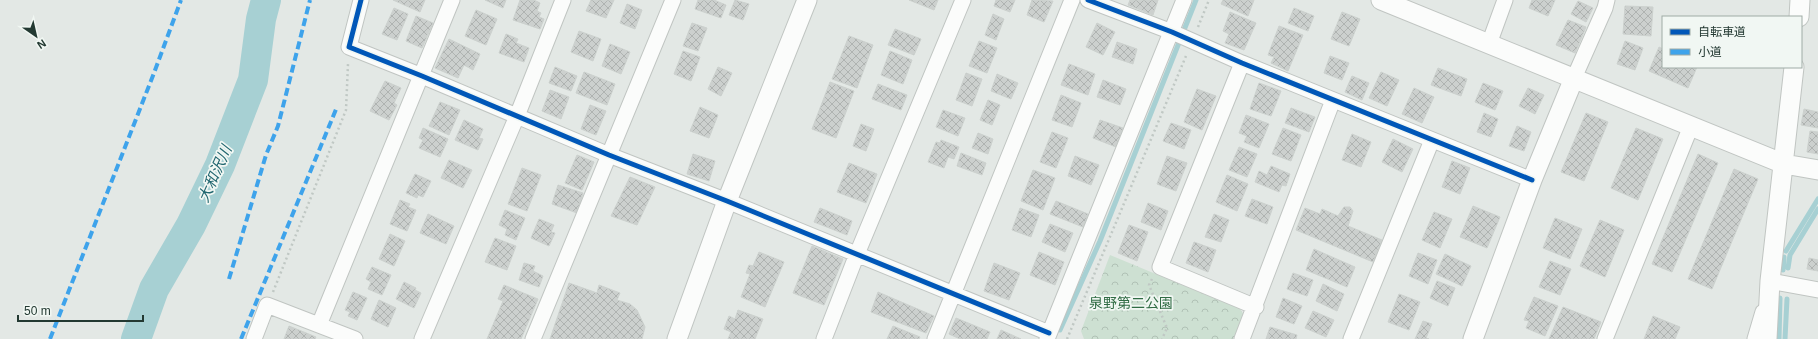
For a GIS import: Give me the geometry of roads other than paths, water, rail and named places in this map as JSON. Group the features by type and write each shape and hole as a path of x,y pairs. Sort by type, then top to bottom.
{"street":[{"path":"361,0 349,47 422,76 609,155 954,293 1048,336 1184,0"},
{"path":"319,325 452,0"},
{"path":"422,339 517,116 563,0"},
{"path":"533,339 673,0"},
{"path":"677,339 727,201 807,0"},
{"path":"824,339 857,254 963,0"},
{"path":"935,339 1072,0"},
{"path":"1088,0 1172,32 1242,63 1532,180"},
{"path":"1381,0 1784,164 1818,170"},
{"path":"1489,44 1505,0"},
{"path":"1473,339 1532,180 1605,8 1607,0"},
{"path":"1799,16 1800,0"},
{"path":"1242,63 1160,267 1256,307"},
{"path":"1767,339 1770,281 1794,68"},
{"path":"1242,339 1256,307 1333,100"},
{"path":"1605,339 1691,126"},
{"path":"1351,339 1432,140"},
{"path":"1770,281 1818,290"},
{"path":"1755,339 1770,281"},
{"path":"254,339 267,305 355,339"}],"waterway":[{"name":"大和沢川","path":"136,339 154,289 191,225 220,165 253,80 261,19 266,0"},
{"path":"1060,330 1100,241 1196,0"},
{"path":"1786,251 1818,199"},
{"path":"1788,268 1790,255 1818,209"},
{"path":"1783,270 1784,257"},
{"path":"1779,339 1780,298"},
{"path":"1785,339 1787,299"}],"park label":[{"name":"泉野第二公園","path":"1131,303"}]}
